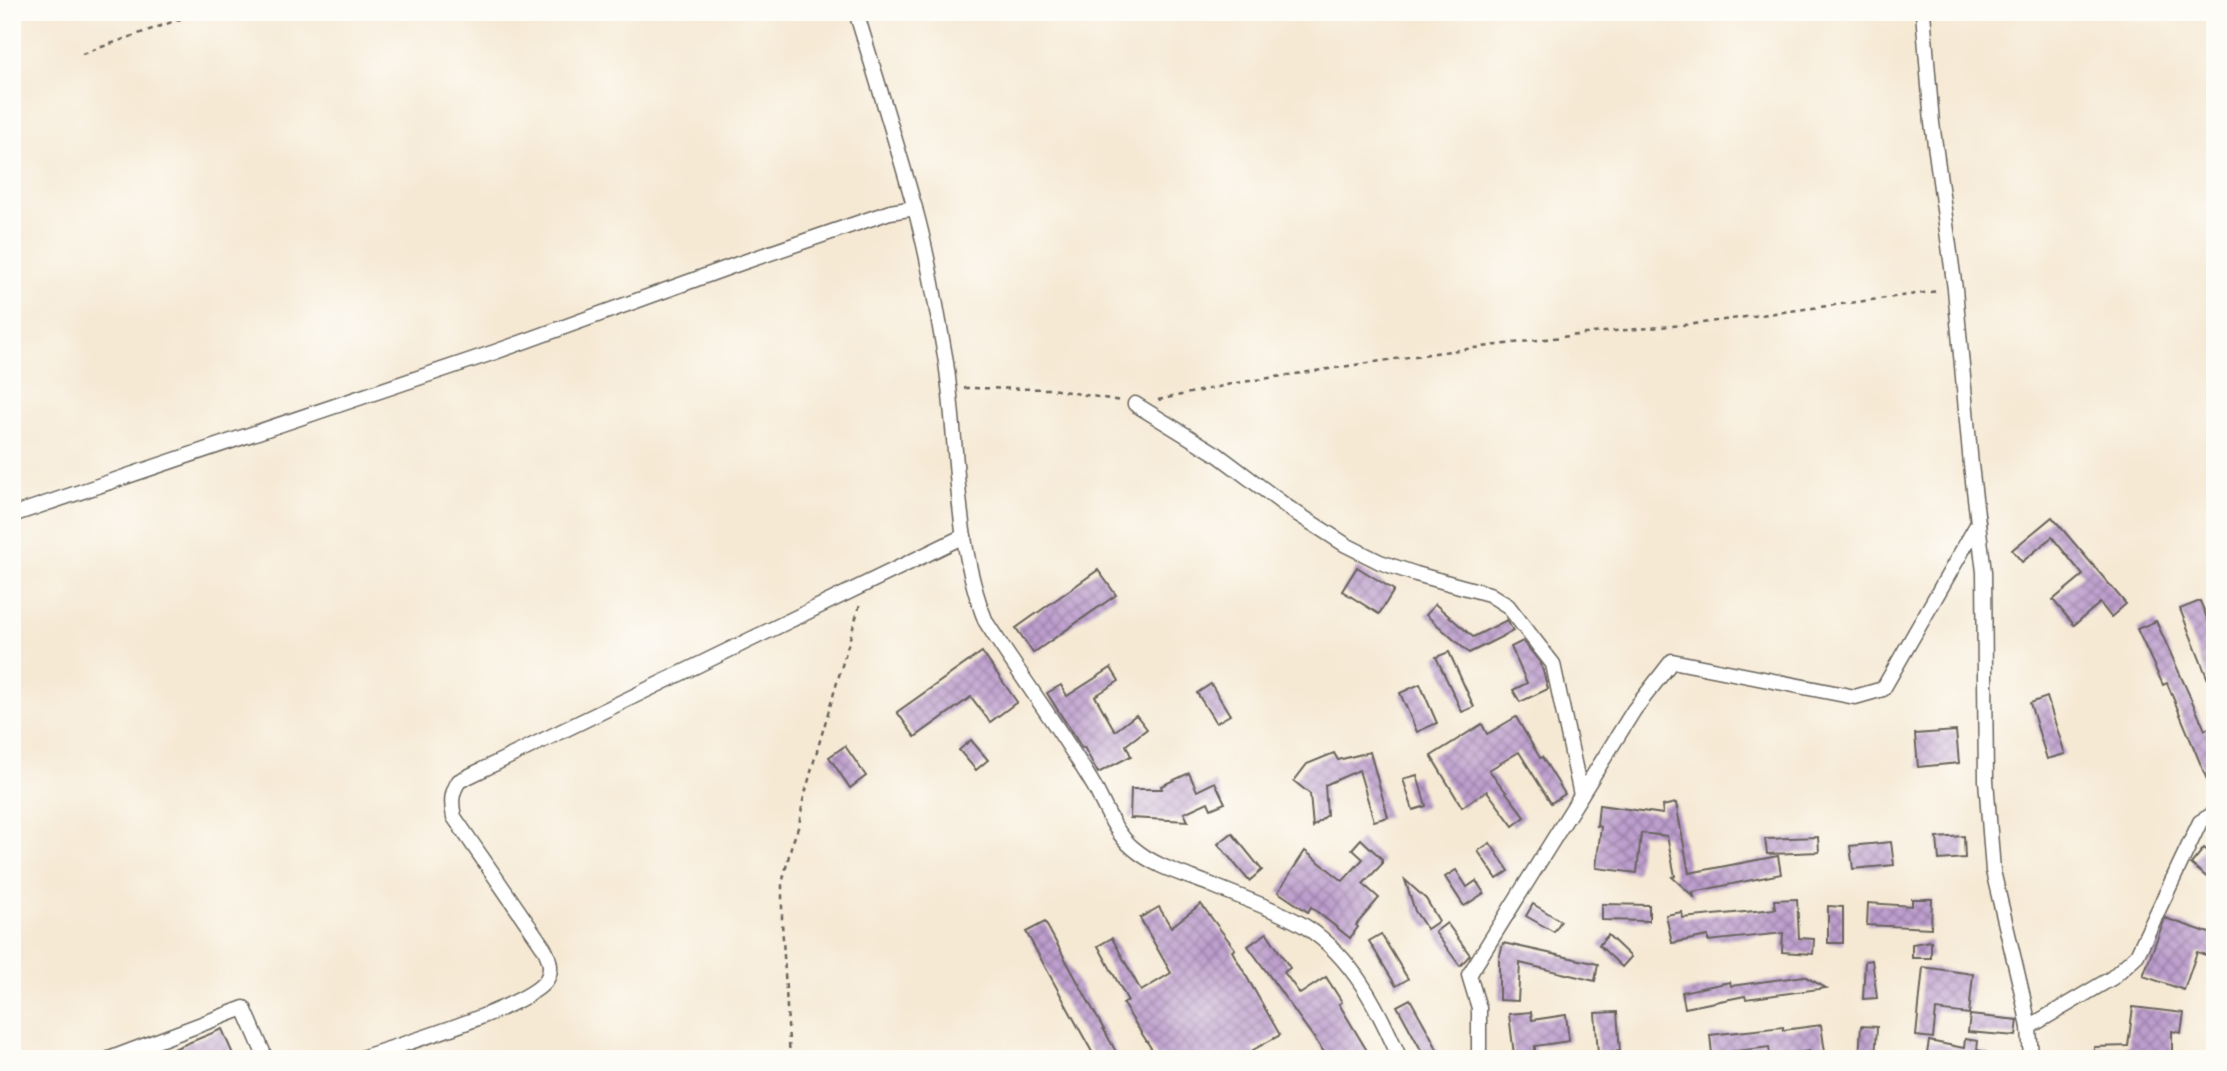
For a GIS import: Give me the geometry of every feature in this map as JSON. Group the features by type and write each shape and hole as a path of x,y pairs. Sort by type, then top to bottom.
{"street":[{"path":"856,12 915,208 936,302 950,388 964,536 975,596 986,622 1094,786 1122,838 1162,867 1305,926 1325,941 1342,958 1372,999 1400,1059"},
{"path":"1923,12 1984,572 1986,780 1993,871 2029,1027 2031,1059"},
{"path":"12,514 495,352 890,212 915,208"},
{"path":"1135,404 1218,455 1290,509 1346,545 1380,562 1416,575 1489,594 1508,606 1553,664 1581,795"},
{"path":"1479,1059 1479,1009 1469,975 1634,710 1672,661 1855,697 1883,689 1978,523"},
{"path":"358,1059 446,1031 493,1011 537,989 546,981 551,971 550,959 544,948 454,817 451,805 453,791 459,781 964,536"},
{"path":"2029,1027 2112,978 2137,955 2200,822 2215,813"},
{"path":"108,1059 244,1008 266,1059"}],"path":[{"path":"82,54 200,12"},
{"path":"950,388 1051,389 1135,404 1236,383 1435,353 1593,333 1694,324 1885,296 1955,289"},
{"path":"789,1058 782,884 861,599 859,586"}],"building":[{"path":"2052,517 2126,604 2111,617 2100,603 2074,625 2053,600 2083,575 2052,537 2022,562 2012,550"},
{"path":"1357,567 1394,590 1379,614 1342,591"},
{"path":"1098,570 1116,595 1033,653 1016,628"},
{"path":"2200,601 2215,637 2214,695 2180,609"},
{"path":"1435,604 1473,637 1507,620 1513,631 1469,653 1426,615"},
{"path":"2156,621 2205,730 2211,727 2215,737 2215,799 2167,683 2163,685 2137,629"},
{"path":"1523,641 1541,664 1548,689 1520,702 1513,690 1527,683 1511,647"},
{"path":"982,652 1017,702 990,722 971,697 915,737 897,712"},
{"path":"1449,652 1474,707 1462,712 1436,657"},
{"path":"1111,668 1119,681 1095,696 1115,731 1136,715 1147,729 1126,745 1131,756 1098,773 1084,747 1082,748 1047,693 1061,685 1067,696"},
{"path":"1211,684 1230,715 1216,723 1197,693"},
{"path":"1420,684 1437,723 1417,732 1400,693"},
{"path":"2047,697 2065,754 2047,759 2030,703"},
{"path":"1516,717 1565,794 1551,803 1519,752 1489,770 1525,817 1513,826 1487,791 1462,807 1431,756 1482,724 1487,734"},
{"path":"1956,731 1959,763 1918,767 1915,734"},
{"path":"971,740 988,760 976,770 959,750"},
{"path":"845,746 866,776 850,788 829,757"},
{"path":"1370,752 1388,817 1374,821 1359,770 1325,785 1327,815 1313,827 1310,794 1294,781 1307,764 1334,753 1338,760"},
{"path":"1189,773 1197,791 1215,782 1225,803 1211,809 1208,802 1184,813 1188,821 1130,818 1131,789 1162,789 1161,786"},
{"path":"1417,775 1426,806 1413,810 1403,779"},
{"path":"1676,803 1689,873 1778,856 1781,874 1693,892 1694,897 1672,877 1675,876 1667,836 1641,833 1637,873 1596,868 1601,827 1597,826 1599,805 1663,814 1662,806"},
{"path":"1232,833 1262,870 1249,881 1218,844"},
{"path":"1964,836 1965,858 1939,860 1937,838"},
{"path":"1818,837 1819,852 1767,854 1765,839"},
{"path":"1361,839 1382,859 1382,864 1363,884 1379,898 1356,925 1358,927 1350,938 1311,907 1308,912 1278,892 1305,851 1343,881 1363,859 1352,849"},
{"path":"1891,842 1894,865 1853,869 1850,846"},
{"path":"1490,843 1509,871 1497,879 1478,851"},
{"path":"2204,848 2215,857 2215,884 2191,864"},
{"path":"1456,870 1467,887 1476,881 1484,893 1464,906 1445,877"},
{"path":"1405,880 1426,899 1439,921 1427,929 1415,911"},
{"path":"1797,899 1799,938 1814,939 1813,954 1782,952 1783,933 1708,941 1708,936 1672,943 1666,915 1682,912 1683,918 1775,909 1774,900"},
{"path":"1912,899 1932,899 1931,928 1867,925 1868,903 1912,906"},
{"path":"1201,904 1235,949 1232,951 1280,1035 1253,1050 1259,1059 1158,1059 1123,1004 1128,1001 1098,946 1112,938 1141,991 1171,973 1140,918 1159,907 1171,927"},
{"path":"1533,904 1561,921 1554,932 1526,916"},
{"path":"1602,904 1649,905 1649,921 1602,920"},
{"path":"1828,906 1843,907 1843,943 1828,943"},
{"path":"2165,918 2215,935 2215,958 2197,952 2184,990 2143,976"},
{"path":"1045,922 1120,1059 1096,1059 1026,932"},
{"path":"1447,923 1470,955 1460,966 1435,932"},
{"path":"1267,933 1290,968 1284,972 1300,994 1326,977 1372,1059 1329,1059 1248,946"},
{"path":"1381,934 1408,979 1396,986 1369,941"},
{"path":"1608,935 1631,957 1622,967 1599,945"},
{"path":"1931,941 1931,958 1912,958 1912,944"},
{"path":"1503,943 1598,964 1595,981 1520,963 1518,1001 1499,1000 1499,959"},
{"path":"1872,960 1877,998 1863,999 1865,961"},
{"path":"1923,967 1973,974 1969,1014 1936,1010 1933,1038 1916,1036"},
{"path":"1804,976 1826,988 1746,999 1745,996 1685,1008 1682,992 1730,982 1731,986"},
{"path":"1410,999 1442,1059 1426,1059 1397,1006"},
{"path":"2133,1007 2184,1013 2181,1033 2172,1031 2172,1059 2094,1059 2094,1047 2128,1046"},
{"path":"1531,1012 1532,1020 1566,1015 1569,1041 1535,1046 1535,1053 1514,1055 1509,1014"},
{"path":"1617,1012 1620,1051 1598,1053 1595,1013"},
{"path":"1970,1015 2018,1020 2016,1036 1968,1032"},
{"path":"1821,1025 1826,1059 1810,1059 1809,1051 1770,1056 1769,1047 1712,1054 1710,1035"},
{"path":"1861,1026 1877,1027 1875,1059 1859,1059"},
{"path":"222,1029 235,1059 153,1059 176,1048"},
{"path":"1965,1039 1978,1041 1977,1050 1986,1052 1986,1059 1926,1059 1929,1041 1964,1048"}]}
